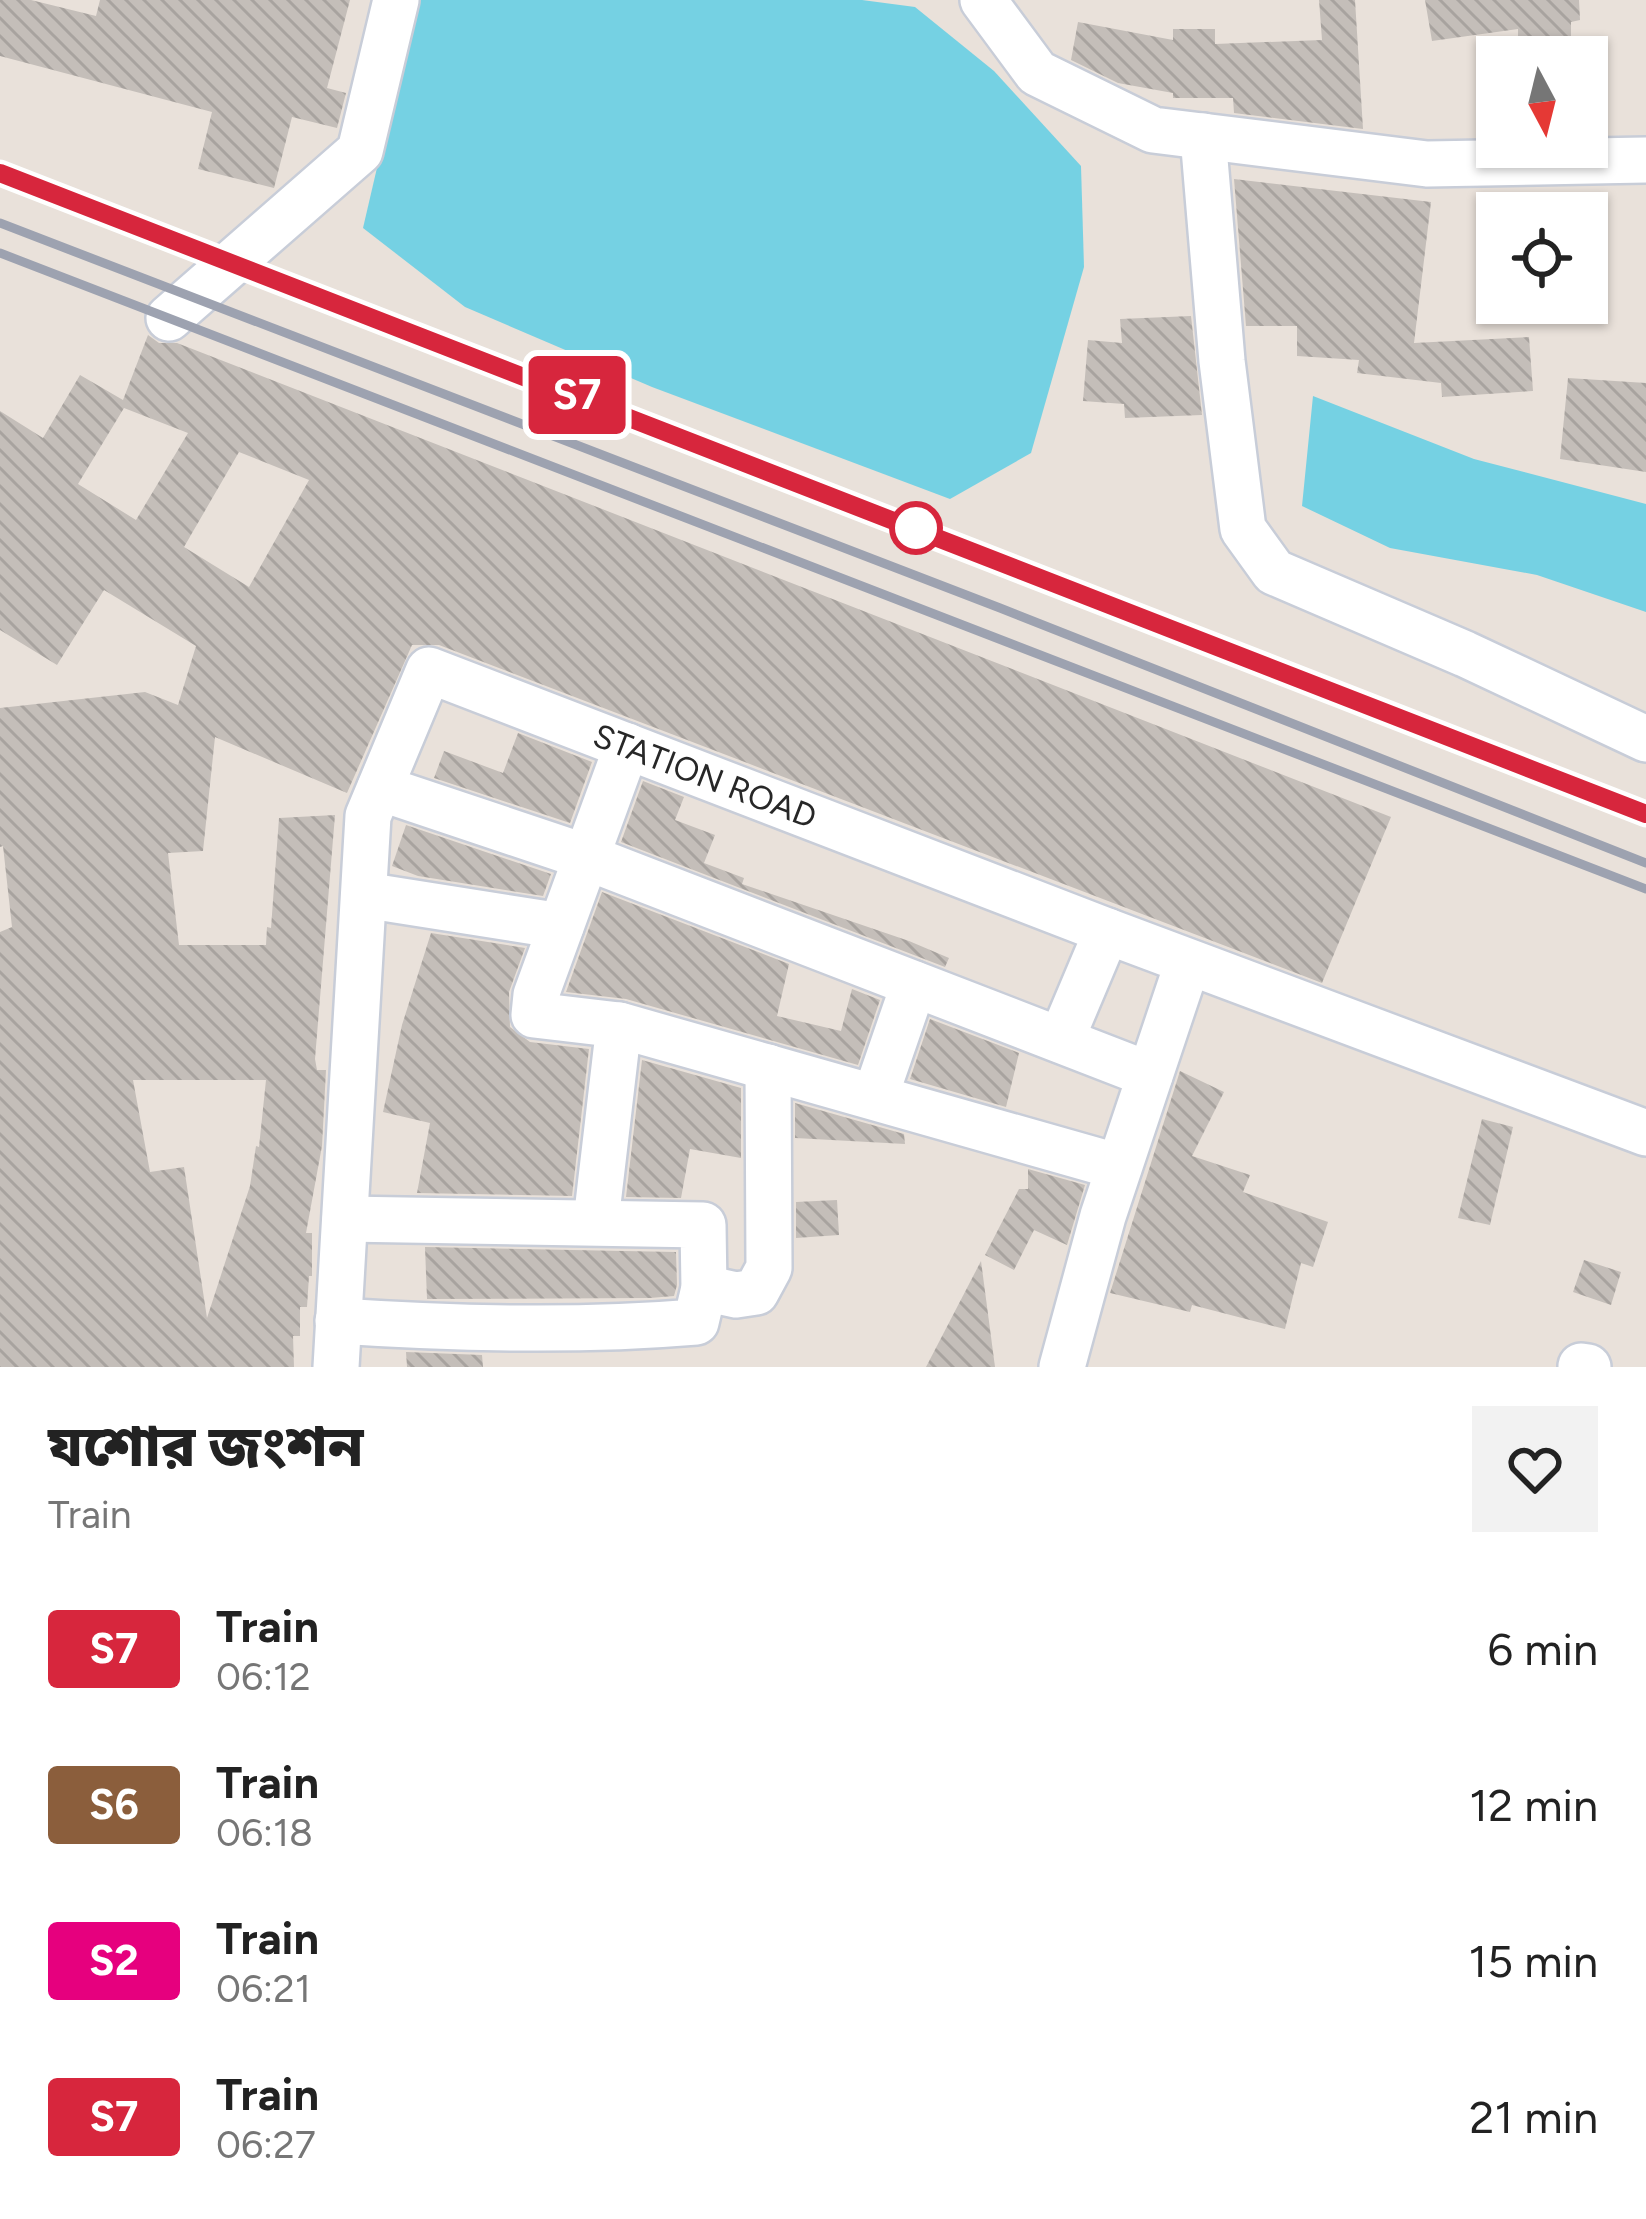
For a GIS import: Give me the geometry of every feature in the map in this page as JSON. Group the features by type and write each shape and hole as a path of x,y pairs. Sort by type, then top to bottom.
{"street":[{"path":"169,318 360,151 396,0"},
{"path":"983,0 1036,73 1153,130 1426,164 1646,160"},
{"path":"1203,136 1222,362 1243,529 1274,572 1466,654 1646,739"},
{"name":"STATION ROAD","path":"336,1367 368,816 429,670 1646,1133"},
{"path":"627,746 536,995 534,1015 619,1025 1119,1167"},
{"path":"380,788 586,857 1150,1075"},
{"path":"364,895 561,926"},
{"path":"1061,1040 1107,931"},
{"path":"1062,1367 1119,1167 1188,962"},
{"path":"875,1097 914,983"},
{"path":"596,1221 619,1025"},
{"path":"704,1288 736,1295 757,1292 769,1268 768,1066"},
{"path":"338,1321 468,1329 605,1330 673,1324 695,1322 704,1288 703,1225 345,1219"}],"water":[{"path":"416,0 862,0 915,7 994,71 1081,166 1084,267 1031,453 950,499 652,387 465,307 363,228"},
{"path":"1313,396 1474,459 1646,504 1646,612 1537,575 1390,548 1302,506"}],"building":[{"path":"0,0 31,0 96,16 100,0 350,0 327,88 346,93 337,128 292,117 274,188 198,169 212,112 0,56"},
{"path":"1319,0 1355,0 1363,129 1234,113 1233,98 1173,98 1173,93 1118,83 1071,60 1078,22 1173,40 1173,29 1215,29 1215,44 1322,40"},
{"path":"1425,0 1579,0 1580,20 1571,22 1571,36 1518,36 1518,29 1432,41"},
{"path":"1234,179 1431,202 1414,343 1529,337 1533,391 1442,397 1441,383 1357,373 1359,360 1297,356 1297,326 1246,326"},
{"path":"1191,316 1202,415 1125,418 1124,404 1083,401 1088,340 1122,343 1120,319"},
{"path":"148,335 159,343 177,343 1391,817 1322,983 439,645 412,645 347,793 215,737 203,851 168,853 179,945 266,945 279,818 335,815 315,1059 317,1070 326,1070 322,1146 306,1233 312,1233 312,1276 307,1307 300,1307 300,1336 293,1336 294,1367 0,1367 0,932 12,927 0,847 0,708 145,692 178,705 196,646 104,590 57,665 0,630 0,411 43,438 80,375 123,400","holes":["124,408 188,433 136,520 78,484","239,452 309,480 249,587 184,547","133,1080 266,1080 250,1186 207,1318 184,1167 150,1172"]},
{"path":"1568,378 1646,383 1646,472 1560,459"},
{"path":"518,733 592,762 570,823 434,778 444,751 503,773"},
{"path":"643,781 684,797 675,820 715,835 704,863 744,878 742,884 949,958 945,967 621,842"},
{"path":"406,825 551,874 543,896 418,876 392,866"},
{"path":"602,892 789,964 777,1016 841,1031 852,989 880,1000 858,1065 626,999 566,992"},
{"path":"431,933 525,948 509,992 510,1027 530,1042 589,1049 572,1196 417,1193 430,1123 383,1112 402,1025"},
{"path":"930,1019 1019,1053 1006,1107 910,1079"},
{"path":"642,1060 741,1088 741,1158 690,1149 681,1198 626,1197"},
{"path":"1180,1071 1224,1092 1192,1156 1250,1175 1243,1192 1328,1222 1313,1267 1301,1263 1285,1329 1192,1305 1190,1312 1110,1293"},
{"path":"795,1103 904,1134 905,1144 795,1138"},
{"path":"1482,1119 1513,1127 1490,1225 1458,1218"},
{"path":"1028,1169 1085,1185 1067,1245 1034,1230 1014,1270 985,1255 1019,1189 1028,1189"},
{"path":"837,1200 839,1235 796,1238 796,1202"},
{"path":"425,1247 676,1252 677,1285 674,1296 650,1298 427,1299"},
{"path":"1584,1260 1621,1272 1611,1305 1573,1292"},
{"path":"981,1261 995,1367 926,1367"},
{"path":"406,1352 482,1355 483,1367 407,1367"}],"railway":[{"path":"0,173 1646,814"},
{"path":"0,223 1646,863"},
{"path":"0,253 1646,889"}],"train":[{"name":"S7","path":"0,173 1646,814"}]}
